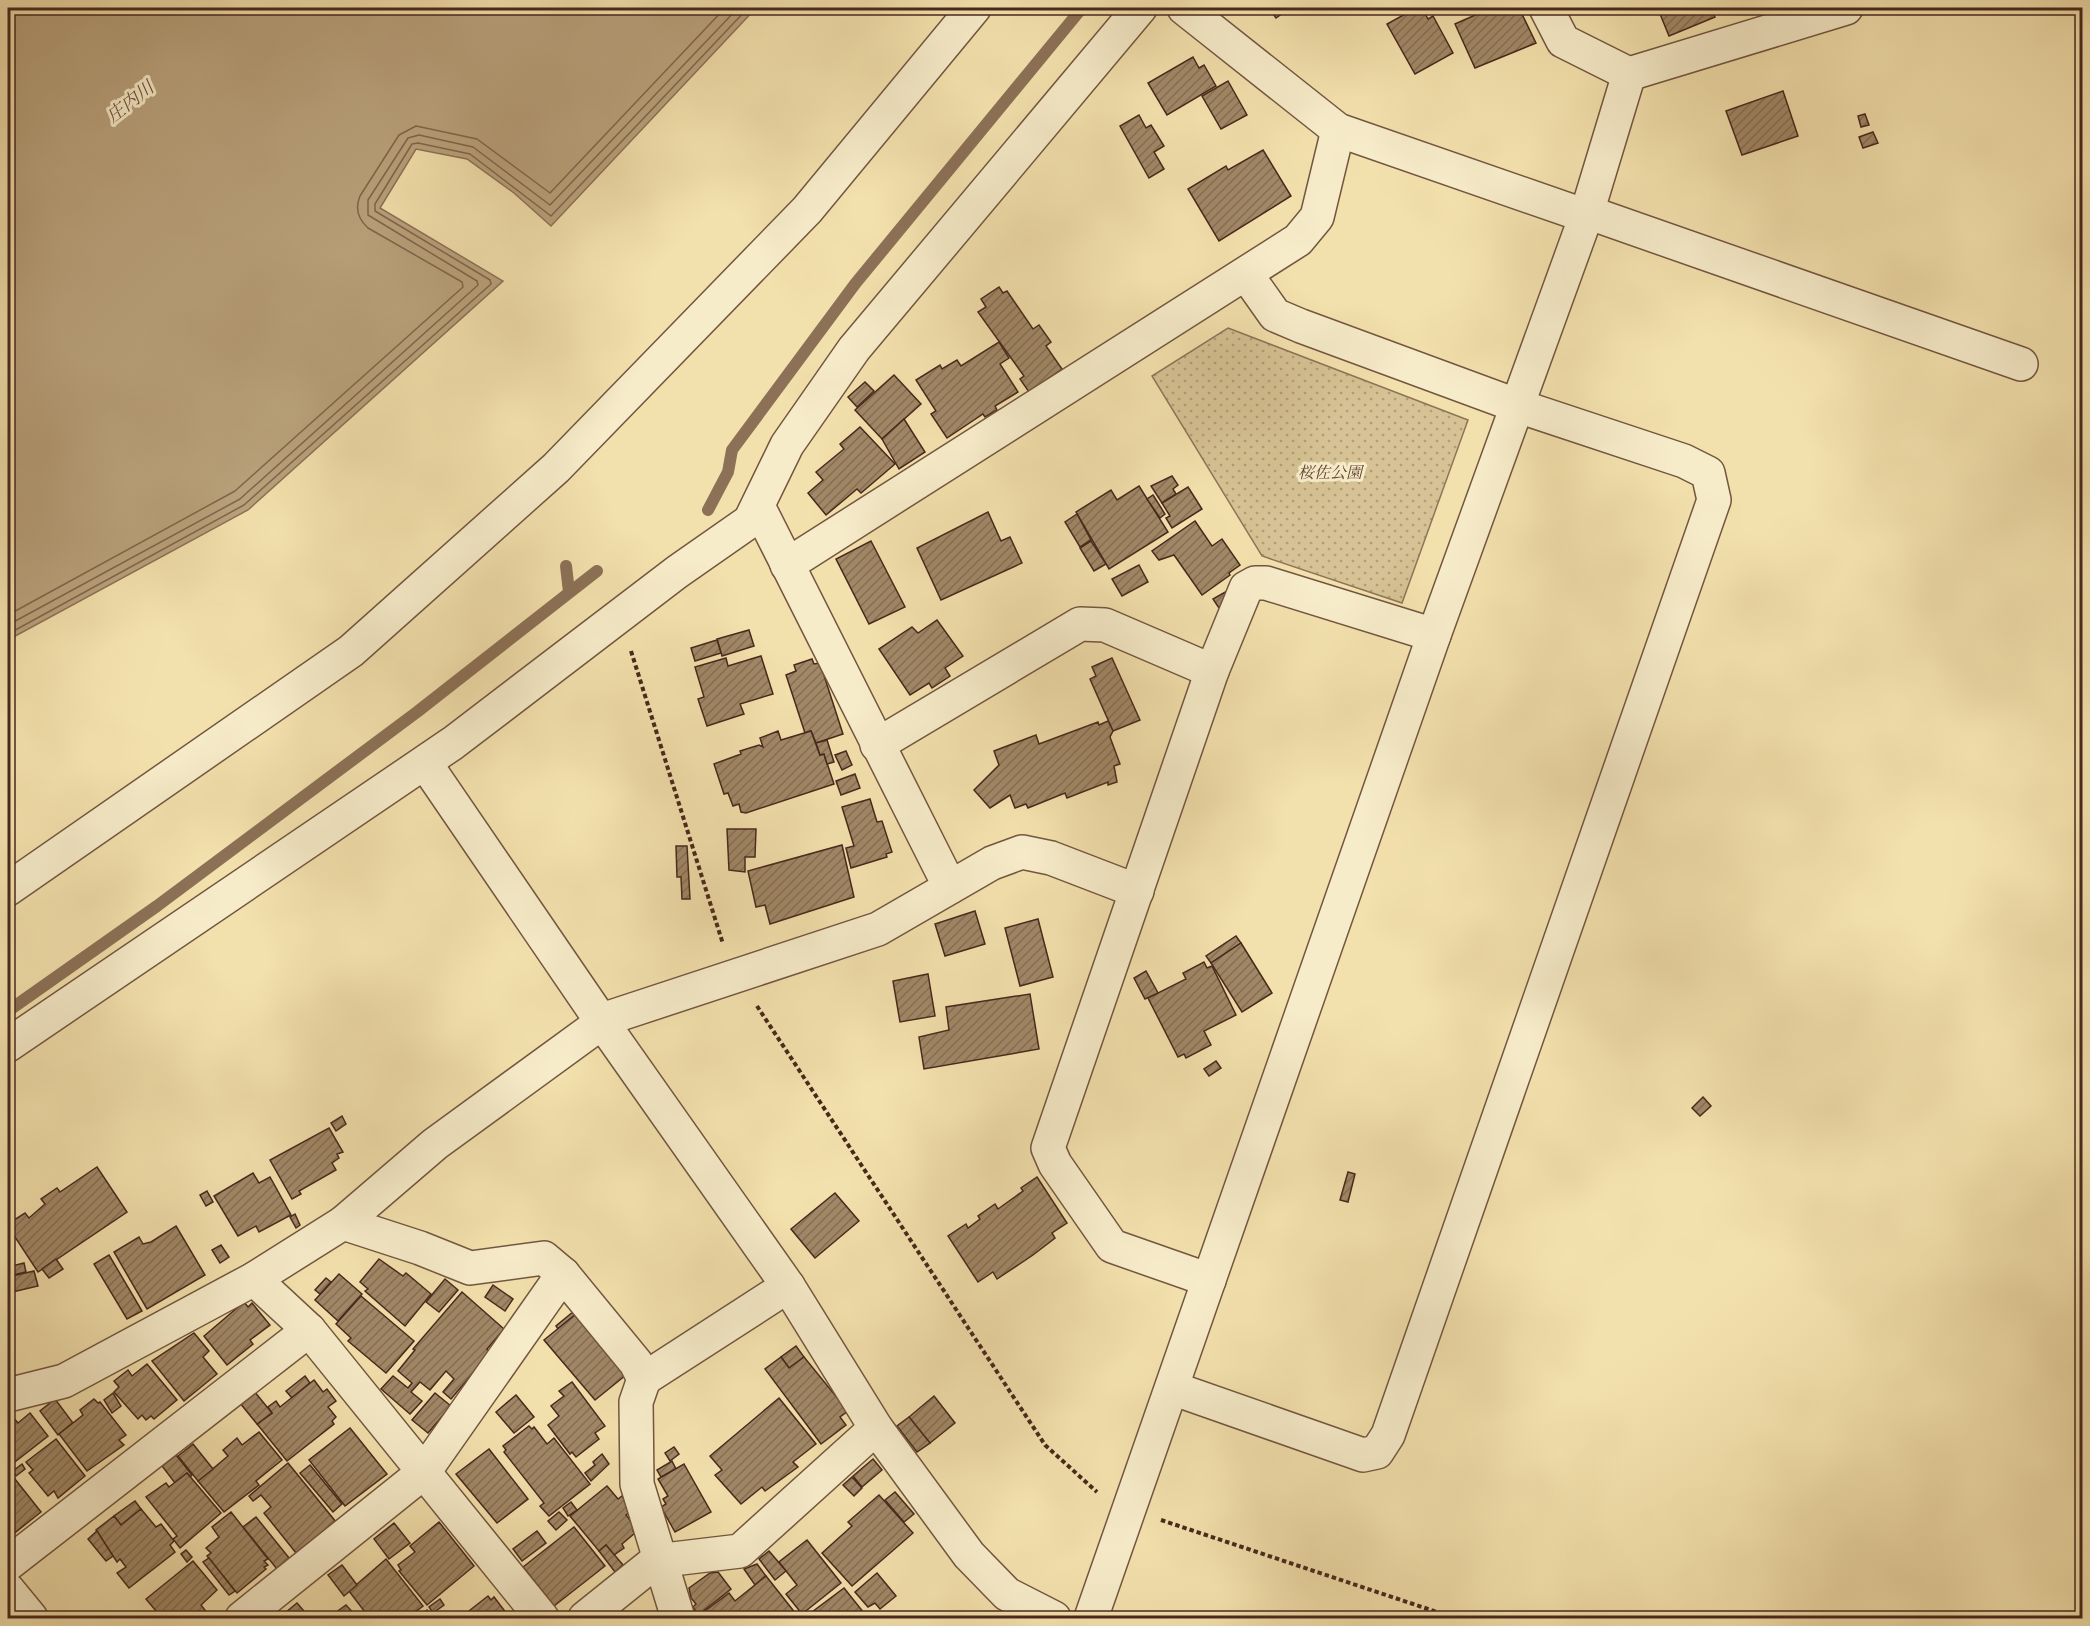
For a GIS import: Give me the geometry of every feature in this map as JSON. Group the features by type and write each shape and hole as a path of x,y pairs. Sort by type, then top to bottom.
{"street":[{"path":"8,889 351,651 556,468 807,210 974,8"},
{"path":"8,1045 425,763 620,615 750,521 787,445 854,348 1140,8"},
{"path":"1184,8 1338,130 2021,364"},
{"path":"1546,8 1563,41 1629,74 1846,8"},
{"path":"1092,1618 1434,635 1587,214 1629,74"},
{"path":"787,565 1298,240 1317,217 1338,130"},
{"path":"1172,1388 1363,1455 1377,1452 1392,1423 1714,500 1708,473 1684,461 1518,405 1275,315 1246,274"},
{"path":"758,506 950,887"},
{"path":"1209,1280 1112,1246 1054,1164 1048,1148 1212,671 1246,588 1255,583 1266,583 1434,635"},
{"path":"877,745 1080,624 1106,625 1212,671"},
{"path":"425,763 602,1022 788,1286 876,1428 969,1555 1007,1594 1054,1618"},
{"path":"8,1395 64,1380 254,1279 343,1223 435,1144 602,1022 878,929 992,862 1022,852 1051,858 1137,891"},
{"path":"343,1223 420,1248 470,1268 544,1258 562,1274 636,1363 644,1380"},
{"path":"242,1618 424,1472 562,1274"},
{"path":"254,1279 309,1330 542,1618"},
{"path":"678,1618 637,1484 636,1402 644,1380 788,1286"},
{"path":"8,1564 309,1330"},
{"path":"585,1618 656,1561 740,1551 876,1428"},
{"path":"8,1590 31,1618"}],"path":[{"path":"620,615 726,952 736,975 1045,1446 1101,1496 1164,1521 1455,1618"}],"green space":[{"name":"桜佐公園","path":"1228,328 1468,420 1402,603 1262,556 1152,376"}],"water":[{"name":"庄内川","path":"8,8 756,8 551,226 514,193 467,159 416,149 380,208 503,281 248,510 8,640"}],"building":[{"path":"1269,8 1290,8 1276,18"},
{"path":"1416,8 1422,8 1428,19 1433,16 1453,53 1415,74 1387,24"},
{"path":"1491,8 1519,8 1536,43 1475,68 1455,24"},
{"path":"1711,8 1715,17 1669,36 1658,9"},
{"path":"1193,57 1199,68 1204,65 1216,86 1167,115 1148,83"},
{"path":"1228,81 1247,115 1221,129 1202,96"},
{"path":"1783,91 1798,136 1742,155 1726,111"},
{"path":"1865,114 1869,125 1861,127 1858,116"},
{"path":"1139,115 1146,128 1151,125 1164,146 1154,152 1164,169 1149,178 1120,126"},
{"path":"1873,132 1878,143 1863,148 1859,137"},
{"path":"1263,150 1291,196 1219,241 1188,189 1226,166 1228,170"},
{"path":"999,287 1003,293 1007,291 1033,329 1039,325 1051,342 1046,346 1062,369 1029,392 1020,379 1024,376 978,312 986,307 981,299"},
{"path":"999,342 1009,358 1000,364 1018,392 995,406 997,410 985,417 983,414 947,438 931,414 936,411 916,380 940,365 942,369 957,360 961,366"},
{"path":"894,375 921,404 882,439 855,410"},
{"path":"865,382 874,391 857,407 848,397"},
{"path":"904,419 925,452 899,469 882,439"},
{"path":"860,427 895,464 861,493 857,489 826,515 808,493 823,480 816,472 844,449 840,444"},
{"path":"1172,476 1178,485 1173,489 1176,494 1162,503 1151,486"},
{"path":"1139,486 1168,532 1109,569 1076,512 1111,490 1117,500"},
{"path":"1188,487 1202,509 1172,528 1166,518 1170,516 1162,503"},
{"path":"1153,495 1165,514 1160,518 1147,499"},
{"path":"988,512 1001,541 1010,537 1022,563 941,600 917,548"},
{"path":"1077,514 1091,540 1080,547 1065,522"},
{"path":"1195,521 1212,546 1222,539 1240,565 1202,595 1174,555 1159,560 1152,551"},
{"path":"871,541 905,607 869,624 836,559"},
{"path":"1091,541 1106,564 1094,571 1080,548"},
{"path":"1139,565 1148,582 1122,596 1112,579"},
{"path":"1227,591 1232,600 1219,608 1213,599"},
{"path":"937,620 963,656 945,668 950,676 932,688 929,683 910,695 879,649 912,627 918,633"},
{"path":"749,630 754,646 722,656 717,639"},
{"path":"717,640 721,653 695,661 691,648"},
{"path":"761,656 773,694 740,704 744,714 707,726 698,699 704,697 695,667 726,658 728,666"},
{"path":"1112,658 1140,720 1113,731 1090,679 1096,676 1092,667"},
{"path":"812,659 814,664 820,663 843,734 816,743 811,731 805,733 786,675 796,671 794,665"},
{"path":"1108,721 1113,731 1110,737 1120,764 1114,766 1117,782 1108,785 1108,782 1067,798 1065,793 1028,808 1026,804 1015,808 1010,795 990,808 974,790 999,765 994,751 1036,735 1039,744 1098,722 1099,725"},
{"path":"778,731 781,740 811,731 820,755 824,754 834,784 746,813 741,812 739,804 733,806 728,793 724,794 714,764 741,754 740,751 759,745 763,747 760,738"},
{"path":"827,740 834,762 827,764 824,754 820,755 816,743"},
{"path":"846,751 852,765 842,770 835,755"},
{"path":"855,774 860,788 841,795 836,781"},
{"path":"870,799 877,822 882,821 892,852 886,854 887,857 851,868 846,848 854,846 842,807"},
{"path":"727,829 756,829 755,857 745,857 745,872 729,870"},
{"path":"842,845 854,897 770,924 765,905 756,907 748,871"},
{"path":"676,846 687,846 690,899 682,899 681,877 677,877"},
{"path":"975,911 985,944 945,956 935,924"},
{"path":"1038,919 1053,977 1020,986 1005,928"},
{"path":"1236,936 1241,943 1211,963 1206,956"},
{"path":"1241,943 1272,993 1242,1012 1211,963"},
{"path":"1204,962 1207,968 1212,966 1236,1015 1204,1031 1211,1045 1186,1058 1184,1054 1178,1057 1148,998 1186,979 1183,973"},
{"path":"1146,971 1158,993 1145,999 1134,978"},
{"path":"928,974 935,1016 900,1022 893,981"},
{"path":"1030,994 1039,1049 924,1069 919,1037 949,1030 946,1007"},
{"path":"1216,1061 1221,1068 1209,1076 1204,1069"},
{"path":"1703,1097 1711,1106 1700,1116 1692,1108"},
{"path":"342,1116 346,1124 336,1131 331,1123"},
{"path":"329,1128 343,1152 337,1154 339,1158 332,1163 336,1170 299,1191 301,1194 292,1199 270,1160"},
{"path":"97,1167 127,1212 38,1272 11,1231 15,1228 11,1222 25,1213 29,1218 45,1204 41,1199 57,1188 60,1192"},
{"path":"1348,1172 1355,1174 1348,1202 1340,1200"},
{"path":"253,1173 259,1183 270,1177 291,1215 259,1232 256,1226 238,1236 214,1196"},
{"path":"1037,1177 1067,1223 1052,1233 1055,1238 997,1279 993,1272 978,1282 948,1236 966,1224 968,1228 980,1219 978,1216 995,1204 998,1209 1023,1191 1021,1188"},
{"path":"207,1191 213,1202 206,1206 200,1195"},
{"path":"835,1193 859,1221 815,1258 791,1229"},
{"path":"295,1214 300,1225 296,1228 290,1217"},
{"path":"176,1226 205,1275 147,1309 114,1252 139,1237 143,1244 151,1242"},
{"path":"221,1245 229,1257 220,1263 212,1250"},
{"path":"109,1255 142,1311 127,1319 94,1264"},
{"path":"56,1259 63,1269 49,1278 42,1269"},
{"path":"379,1259 403,1276 406,1273 431,1294 405,1326 365,1291 368,1289 360,1282"},
{"path":"24,1263 26,1272 8,1276 8,1267"},
{"path":"34,1271 38,1286 8,1293 8,1277"},
{"path":"339,1274 362,1294 338,1321 315,1300"},
{"path":"326,1278 331,1282 320,1294 315,1290"},
{"path":"445,1279 458,1290 439,1312 426,1302"},
{"path":"493,1285 513,1299 505,1311 485,1297"},
{"path":"462,1292 504,1329 487,1349 490,1353 451,1399 443,1392 454,1379 446,1371 430,1390 420,1382 411,1392 422,1401 410,1414 381,1389 393,1376 408,1388 412,1383 398,1371 415,1350 413,1349"},
{"path":"361,1296 414,1341 386,1373 348,1341 351,1338 336,1324"},
{"path":"244,1302 248,1307 252,1303 270,1325 250,1340 253,1344 227,1365 204,1336"},
{"path":"574,1311 576,1314 558,1329 556,1326"},
{"path":"576,1314 626,1375 595,1400 544,1340"},
{"path":"194,1333 209,1351 203,1357 217,1374 184,1401 152,1361"},
{"path":"796,1346 804,1357 789,1368 781,1357"},
{"path":"781,1357 789,1368 804,1357 848,1411 840,1417 846,1425 821,1444 765,1369"},
{"path":"147,1364 177,1400 154,1419 151,1416 146,1420 142,1415 138,1419 114,1392 119,1387 114,1381 128,1370 132,1376"},
{"path":"305,1376 310,1383 292,1398 286,1391"},
{"path":"314,1380 323,1392 327,1389 336,1401 328,1407 336,1417 332,1421 334,1424 287,1461 257,1424 272,1413 268,1407 276,1401 280,1407"},
{"path":"572,1382 605,1426 595,1433 599,1439 576,1457 572,1452 570,1454 548,1425 559,1416 551,1406 564,1396 559,1391"},
{"path":"254,1391 272,1413 257,1424 240,1403"},
{"path":"113,1393 121,1406 112,1413 104,1400"},
{"path":"435,1393 451,1406 428,1433 412,1420"},
{"path":"516,1395 534,1417 514,1433 496,1412"},
{"path":"934,1396 955,1423 930,1443 909,1417"},
{"path":"779,1398 816,1444 793,1462 798,1467 765,1491 762,1487 741,1504 715,1475 722,1470 710,1456"},
{"path":"55,1399 73,1423 58,1435 40,1411"},
{"path":"94,1399 100,1402 126,1435 119,1440 124,1445 87,1471 59,1434 83,1415 80,1410"},
{"path":"30,1413 48,1436 11,1465 8,1461 8,1421 13,1417 18,1423"},
{"path":"909,1417 930,1443 917,1452 897,1426"},
{"path":"529,1426 532,1429 534,1427 547,1444 554,1438 590,1484 549,1516 540,1506 544,1503 504,1452 506,1450 503,1446"},
{"path":"350,1428 387,1474 345,1506 309,1460"},
{"path":"259,1432 282,1460 256,1481 259,1485 224,1512 198,1481 228,1456 223,1450 237,1438 242,1445"},
{"path":"56,1439 85,1476 58,1498 54,1491 48,1496 29,1473 33,1470 26,1462"},
{"path":"193,1444 213,1469 198,1481 178,1456"},
{"path":"674,1447 679,1454 670,1461 665,1453"},
{"path":"489,1449 528,1499 497,1523 456,1474"},
{"path":"602,1454 609,1464 591,1481 585,1473 595,1465 593,1462"},
{"path":"176,1455 192,1475 190,1477 187,1473 175,1483 162,1466"},
{"path":"873,1459 882,1470 862,1487 853,1476"},
{"path":"672,1461 676,1469 661,1477 657,1470"},
{"path":"288,1463 336,1522 296,1553 264,1513 271,1507 261,1495 253,1501 249,1496"},
{"path":"22,1464 25,1469 16,1476 13,1471"},
{"path":"684,1464 711,1512 675,1532 661,1507 666,1504 663,1499 668,1496 658,1479"},
{"path":"310,1465 342,1504 333,1512 300,1473"},
{"path":"187,1473 221,1513 180,1548 173,1539 177,1536 146,1497 166,1483 169,1487"},
{"path":"11,1474 41,1512 12,1535 11,1533 8,1535 8,1476"},
{"path":"852,1477 862,1488 854,1496 843,1485"},
{"path":"607,1486 618,1499 622,1496 633,1510 626,1515 636,1528 633,1531 635,1533 622,1544 624,1548 614,1555 606,1545 599,1551 570,1516"},
{"path":"895,1492 914,1514 904,1522 885,1500"},
{"path":"879,1495 913,1533 852,1586 822,1553 852,1526 848,1522"},
{"path":"135,1501 141,1509 121,1525 114,1516"},
{"path":"571,1502 577,1510 568,1516 563,1508"},
{"path":"141,1509 156,1527 161,1524 174,1541 170,1545 175,1552 129,1588 117,1573 126,1567 120,1559 117,1562 96,1530 114,1516 121,1525"},
{"path":"231,1512 268,1559 264,1561 268,1565 264,1567 266,1569 237,1593 207,1556 211,1553 206,1548 219,1537 212,1527"},
{"path":"559,1512 567,1520 556,1530 548,1521"},
{"path":"256,1517 290,1559 277,1569 243,1527"},
{"path":"439,1522 474,1566 427,1605 399,1571 401,1570 398,1565 415,1552 410,1546"},
{"path":"394,1523 410,1543 389,1559 374,1539"},
{"path":"574,1527 605,1566 554,1606 523,1567"},
{"path":"97,1531 113,1556 106,1561 88,1539"},
{"path":"537,1531 546,1543 522,1561 513,1549"},
{"path":"807,1540 841,1583 802,1614 786,1594 797,1585 779,1562"},
{"path":"606,1545 623,1565 615,1572 599,1551"},
{"path":"186,1550 192,1557 187,1562 181,1554"},
{"path":"769,1551 786,1571 775,1580 759,1559"},
{"path":"209,1558 235,1591 229,1595 203,1562"},
{"path":"386,1559 423,1606 407,1618 365,1618 368,1616 349,1591"},
{"path":"193,1561 217,1590 201,1605 211,1618 162,1618 146,1599"},
{"path":"757,1564 766,1576 755,1585 744,1569"},
{"path":"342,1565 357,1585 344,1596 328,1575"},
{"path":"718,1572 731,1589 698,1615 693,1607 696,1604 691,1598 689,1588 710,1573"},
{"path":"877,1573 896,1596 880,1609 875,1603 868,1607 855,1592"},
{"path":"766,1576 796,1614 791,1618 697,1617 729,1593 735,1601"},
{"path":"844,1588 868,1618 804,1618"},
{"path":"488,1596 491,1600 494,1597 510,1618 460,1618"},
{"path":"440,1599 444,1605 433,1613 429,1607"},
{"path":"297,1603 310,1618 291,1618 286,1612"},
{"path":"346,1605 358,1618 328,1618"},
{"path":"427,1610 433,1618 417,1618"}],"waterway":[{"path":"708,510 728,472 732,450 855,284 1082,8"},
{"path":"566,566 569,592"},
{"path":"8,1011 157,906 417,712 597,571"}]}
